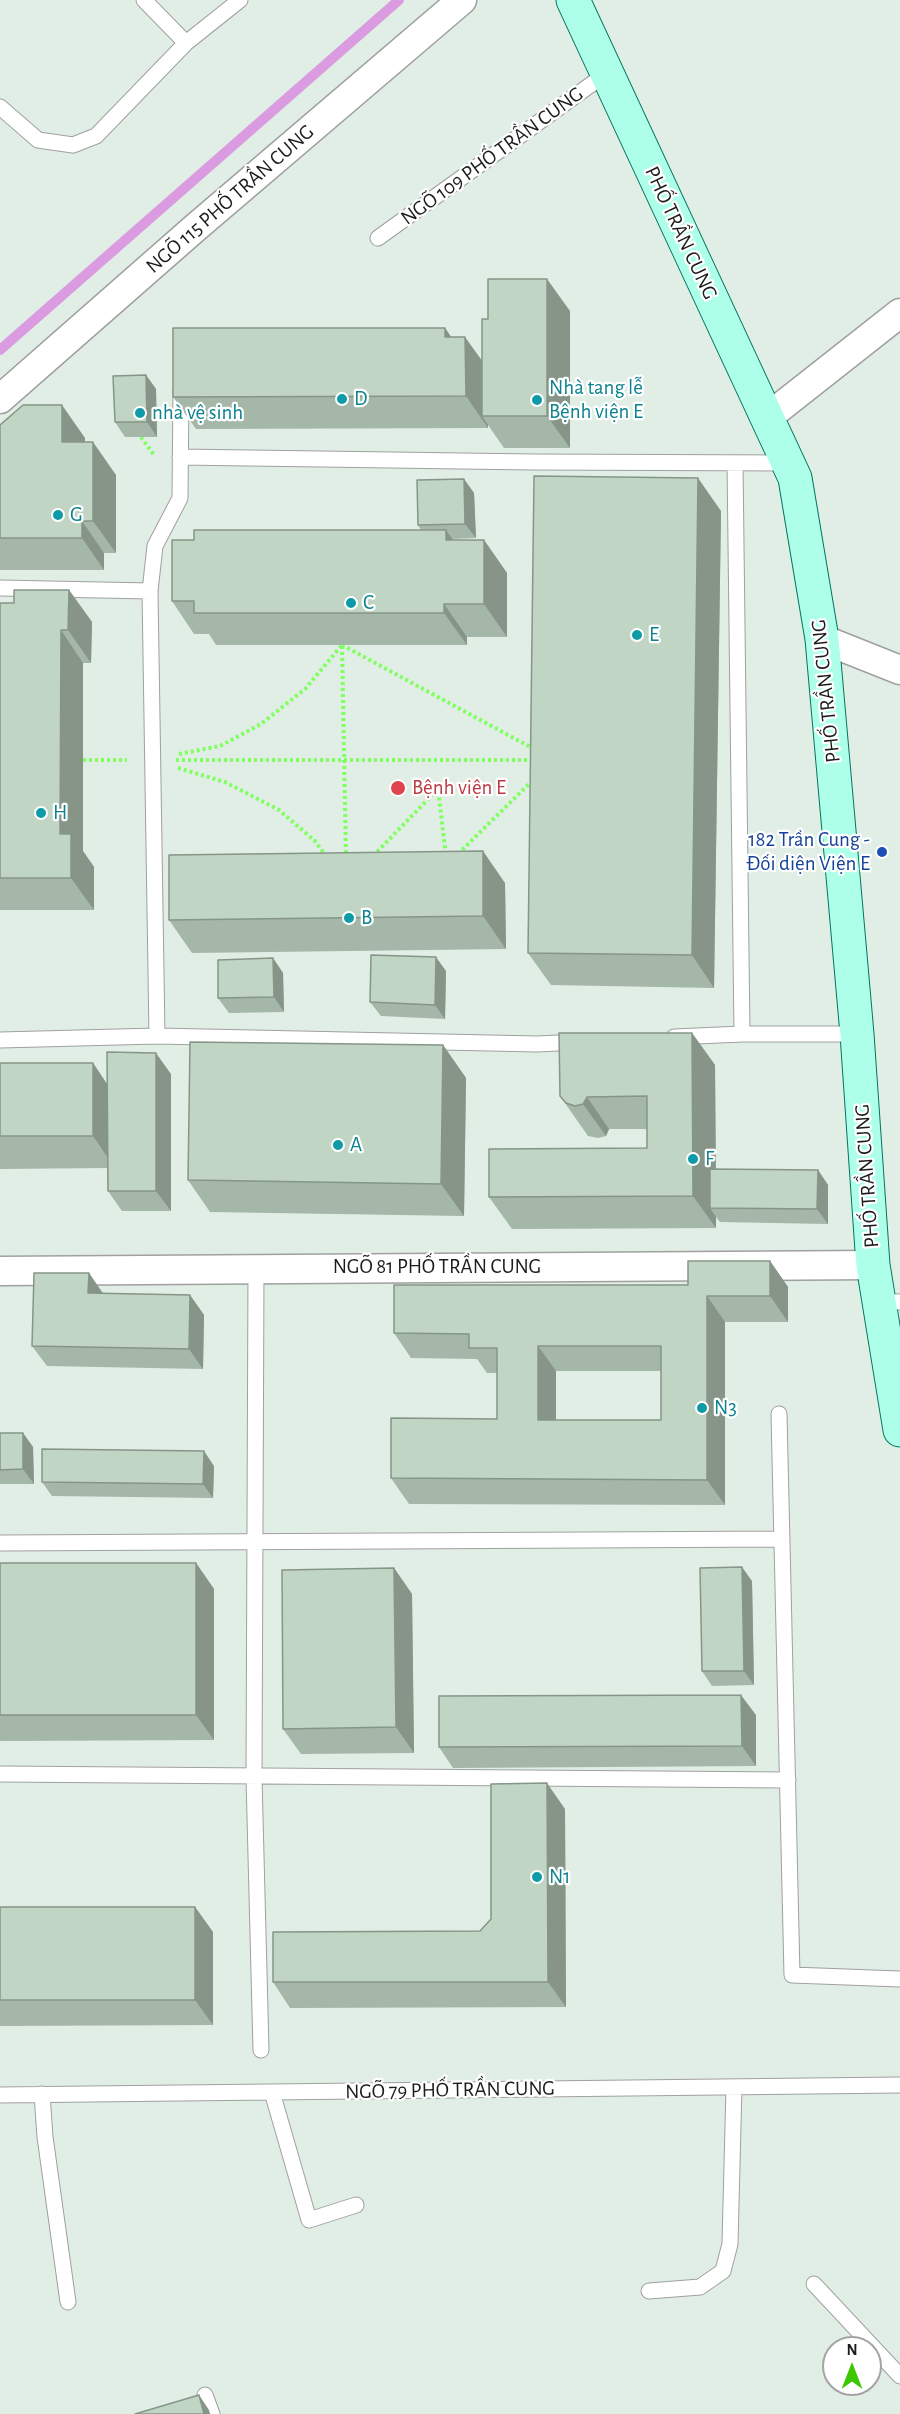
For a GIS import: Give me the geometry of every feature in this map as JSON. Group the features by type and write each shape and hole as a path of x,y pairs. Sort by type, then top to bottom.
{"main road":[{"name":"PHỐ TRẦN CUNG","path":"573,0 795,478 822,639 857,1034 873,1265 890,1301 900,1430"}],"street":[{"name":"NGÕ 115 PHỐ TRẦN CUNG","path":"0,399 195,228 462,0"},
{"path":"768,417 900,313"},
{"path":"822,639 900,670"},
{"name":"NGÕ 81 PHỐ TRẦN CUNG","path":"0,1271 873,1265"}],"lane":[{"path":"144,0 186,43"},
{"path":"0,107 38,140 73,145 96,136 186,43 240,0"},
{"name":"NGÕ 109 PHỐ TRẦN CUNG","path":"378,238 606,73"},
{"path":"157,1036 150,591 154,546 180,498 181,373"},
{"path":"180,457 788,463"},
{"path":"735,463 742,1034"},
{"path":"0,588 150,591"},
{"path":"663,1038 742,1034 857,1034"},
{"path":"0,1040 157,1036 537,1044 594,1041"},
{"path":"256,1268 254,1778 261,2050"},
{"path":"780,1414 792,1975 900,1979"},
{"path":"0,1543 782,1539"},
{"path":"0,1774 254,1778 788,1780"},
{"name":"NGÕ 79 PHỐ TRẦN CUNG","path":"0,2095 900,2085"},
{"path":"648,2291 700,2287 723,2271 730,2244 734,2087"},
{"path":"272,2092 309,2220 356,2205"},
{"path":"42,2094 45,2137 68,2302"},
{"path":"814,2284 900,2376"},
{"path":"205,2395 212,2414"}],"path":[{"path":"152,760 220,746 261,724 305,689 342,645"},
{"path":"342,645 543,754"},
{"path":"342,645 346,862"},
{"path":"83,760 542,760"},
{"path":"152,760 225,782 279,810 315,841 328,859"},
{"path":"456,856 537,776"},
{"path":"370,860 438,789 447,865"}],"building":[{"path":"488,279 547,279 547,416 482,416 482,319 488,319"},
{"path":"173,328 445,328 445,337 465,337 466,396 173,397"},
{"path":"146,375 147,422 115,422 113,376"},
{"path":"23,405 62,405 62,442 93,442 93,521 82,521 82,538 0,538 0,425"},
{"name":"E","path":"534,476 698,478 692,955 528,953"},
{"path":"464,479 465,524 418,525 417,480"},
{"path":"194,530 446,530 446,540 484,540 484,604 444,604 444,613 194,613 194,601 172,601 172,540 194,540"},
{"name":"H","path":"14,590 69,590 68,630 61,630 60,834 71,834 71,878 0,878 0,603 14,603"},
{"path":"483,851 483,916 169,920 169,855"},
{"path":"371,955 436,957 435,1005 370,1002"},
{"path":"273,958 274,997 218,998 218,960"},
{"path":"559,1033 692,1033 693,1196 489,1197 489,1149 647,1148 647,1096 587,1097 583,1104 575,1106 566,1103 560,1096"},
{"name":"A","path":"190,1042 443,1045 441,1184 188,1180"},
{"path":"107,1052 156,1053 156,1191 108,1191"},
{"path":"0,1063 93,1063 93,1136 0,1136"},
{"path":"710,1169 818,1170 817,1209 710,1208"},
{"path":"688,1261 770,1261 770,1296 707,1296 707,1480 391,1478 391,1418 497,1419 497,1348 469,1348 469,1334 394,1333 394,1285 688,1285","holes":["538,1346 661,1346 661,1420 538,1420"]},
{"path":"34,1273 89,1273 88,1293 190,1295 189,1349 32,1346"},
{"path":"0,1433 23,1433 23,1469 0,1470"},
{"path":"42,1449 204,1451 203,1484 42,1482"},
{"path":"0,1563 196,1563 196,1715 0,1715"},
{"path":"742,1567 744,1671 702,1671 700,1568"},
{"path":"394,1568 396,1727 283,1729 282,1570"},
{"path":"741,1695 742,1746 439,1747 439,1696"},
{"path":"547,1783 548,1982 273,1982 273,1932 480,1931 491,1919 491,1784"},
{"path":"0,1907 195,1907 195,2000 0,2000"},
{"path":"199,2395 204,2414 135,2414"}],"waterway":[{"path":"0,350 399,0"}],"place":[{"name":"D","path":"342,399"},
{"name":"Nhà tang lễ Bệnh viện E","path":"537,400"},
{"name":"nhà vệ sinh","path":"140,413"},
{"name":"G","path":"58,515"},
{"name":"C","path":"351,603"},
{"name":"E","path":"637,635"},
{"name":"Bệnh viện E","path":"398,788"},
{"name":"H","path":"41,813"},
{"name":"182 Trần Cung - Đối diện Viện E","path":"882,852"},
{"name":"B","path":"349,918"},
{"name":"A","path":"338,1145"},
{"name":"F","path":"693,1159"},
{"name":"N3","path":"702,1408"},
{"name":"N1","path":"537,1877"}]}
